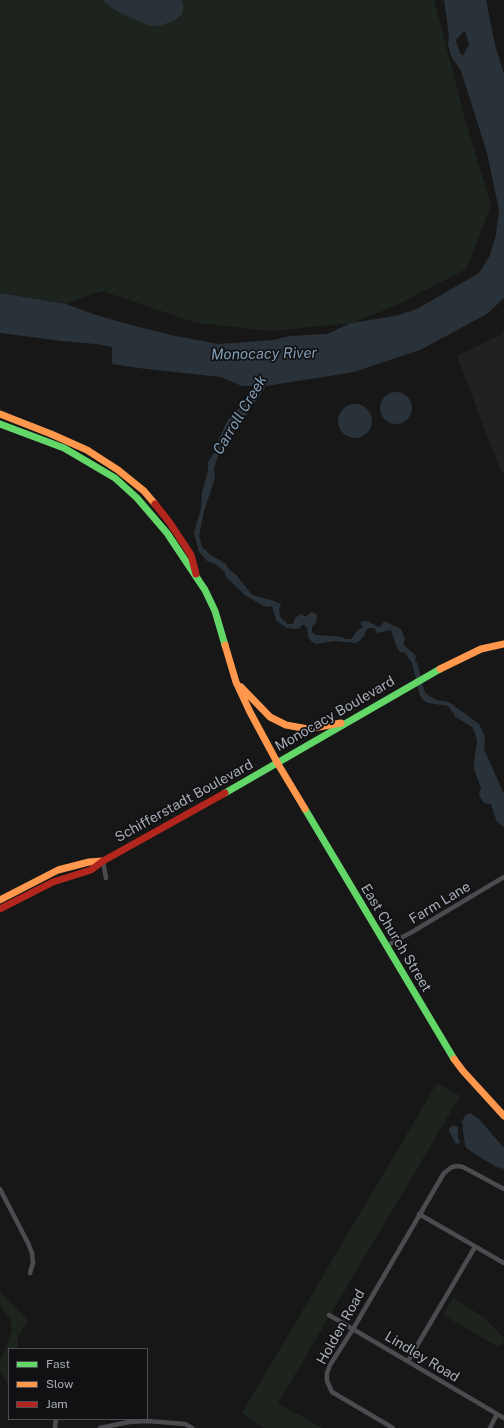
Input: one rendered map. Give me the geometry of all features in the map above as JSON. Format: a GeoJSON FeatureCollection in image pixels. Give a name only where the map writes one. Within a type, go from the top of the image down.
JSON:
{"type":"FeatureCollection","features":[{"type":"Feature","properties":{"kind":"main road","name":"Monocacy Boulevard"},"geometry":{"type":"LineString","coordinates":[[0,414],[87,450],[118,470],[144,491],[170,524],[191,555],[196,576]]}},
{"type":"Feature","properties":{"kind":"main road","name":"Monocacy Boulevard"},"geometry":{"type":"LineString","coordinates":[[0,424],[64,448],[115,478],[152,514],[167,533],[205,590],[215,612],[236,682],[250,712],[278,764],[349,721],[449,664],[481,649],[504,644]]}},
{"type":"Feature","properties":{"kind":"main road"},"geometry":{"type":"LineString","coordinates":[[236,682],[270,717],[286,725],[308,729],[349,721]]}},
{"type":"Feature","properties":{"kind":"main road","name":"Schifferstadt Boulevard"},"geometry":{"type":"LineString","coordinates":[[0,910],[53,882],[91,870],[103,861],[278,764]]}},
{"type":"Feature","properties":{"kind":"main road","name":"East Church Street"},"geometry":{"type":"LineString","coordinates":[[278,764],[448,1051],[504,1116]]}},
{"type":"Feature","properties":{"kind":"main road","name":"Schifferstadt Boulevard"},"geometry":{"type":"LineString","coordinates":[[0,900],[58,870],[89,862],[103,861]]}},
{"type":"Feature","properties":{"kind":"street"},"geometry":{"type":"LineString","coordinates":[[103,861],[106,878]]}},
{"type":"Feature","properties":{"kind":"street","name":"Farm Lane"},"geometry":{"type":"LineString","coordinates":[[386,946],[504,877]]}},
{"type":"Feature","properties":{"kind":"street","name":"Holden Road"},"geometry":{"type":"LineString","coordinates":[[393,1428],[332,1392],[326,1377],[330,1365],[353,1329],[444,1173],[452,1167],[458,1166],[469,1169],[504,1189]]}},
{"type":"Feature","properties":{"kind":"street"},"geometry":{"type":"LineString","coordinates":[[0,1189],[32,1252],[33,1263],[30,1273]]}},
{"type":"Feature","properties":{"kind":"street"},"geometry":{"type":"LineString","coordinates":[[419,1214],[504,1263]]}},
{"type":"Feature","properties":{"kind":"street"},"geometry":{"type":"LineString","coordinates":[[408,1361],[475,1247]]}},
{"type":"Feature","properties":{"kind":"street","name":"Lindley Road"},"geometry":{"type":"LineString","coordinates":[[329,1315],[504,1418]]}},
{"type":"Feature","properties":{"kind":"street"},"geometry":{"type":"LineString","coordinates":[[490,1428],[497,1414]]}},
{"type":"Feature","properties":{"kind":"street"},"geometry":{"type":"LineString","coordinates":[[100,1428],[147,1421],[185,1424],[192,1428]]}},
{"type":"Feature","properties":{"kind":"shaded area"},"geometry":{"type":"Polygon","coordinates":[[[0,0],[434,0],[465,119],[491,205],[466,269],[395,306],[351,323],[272,331],[197,323],[102,291],[66,304],[0,293],[0,0]]]}},
{"type":"Feature","properties":{"kind":"shaded area"},"geometry":{"type":"Polygon","coordinates":[[[504,330],[504,474],[501,472],[457,356],[500,335],[504,330]]]}},
{"type":"Feature","properties":{"kind":"shaded area"},"geometry":{"type":"Polygon","coordinates":[[[437,1083],[460,1096],[278,1403],[322,1428],[264,1428],[242,1413],[437,1083]]]}},
{"type":"Feature","properties":{"kind":"shaded area"},"geometry":{"type":"Polygon","coordinates":[[[0,1292],[28,1320],[18,1337],[18,1348],[8,1348],[8,1384],[2,1375],[0,1362],[12,1330],[10,1319],[0,1306],[0,1292]]]}},
{"type":"Feature","properties":{"kind":"shaded area"},"geometry":{"type":"Polygon","coordinates":[[[453,1298],[485,1318],[502,1336],[504,1340],[502,1345],[498,1347],[443,1315],[453,1298]]]}},
{"type":"Feature","properties":{"kind":"water"},"geometry":{"type":"Polygon","coordinates":[[[102,0],[181,0],[183,10],[181,15],[176,20],[162,25],[153,26],[147,25],[115,10],[102,0]]]}},
{"type":"Feature","properties":{"kind":"water"},"geometry":{"type":"Polygon","coordinates":[[[444,0],[486,0],[495,45],[504,74],[504,298],[487,314],[420,350],[354,372],[266,386],[218,456],[214,468],[215,478],[204,511],[199,536],[202,547],[211,555],[226,564],[252,595],[279,603],[281,605],[279,609],[281,618],[288,624],[293,624],[295,618],[301,614],[307,616],[311,612],[317,615],[316,623],[312,627],[312,632],[317,635],[351,639],[357,631],[363,627],[361,622],[368,621],[378,627],[381,626],[384,621],[401,629],[405,639],[403,644],[416,656],[415,661],[417,662],[426,694],[436,700],[449,702],[479,724],[485,736],[484,749],[504,794],[504,827],[497,822],[491,804],[484,803],[479,795],[481,788],[474,769],[477,741],[472,727],[454,716],[448,706],[428,703],[423,700],[420,696],[412,663],[405,653],[400,652],[396,646],[391,630],[377,633],[374,628],[369,628],[358,642],[334,641],[316,644],[308,637],[307,627],[302,625],[300,628],[295,629],[287,628],[279,623],[276,620],[272,606],[266,607],[246,596],[226,577],[225,573],[217,565],[207,561],[199,552],[194,533],[201,508],[202,492],[208,471],[208,462],[217,449],[218,441],[227,421],[246,401],[255,390],[256,386],[242,386],[220,377],[112,364],[112,347],[0,333],[0,293],[66,304],[127,324],[175,336],[219,344],[273,340],[290,336],[327,334],[351,323],[395,316],[417,309],[479,273],[490,255],[496,235],[499,210],[487,153],[461,71],[451,56],[448,44],[449,36],[444,0]],[[465,31],[457,38],[456,41],[460,53],[463,56],[469,44],[465,31]]]}},
{"type":"Feature","properties":{"kind":"water"},"geometry":{"type":"Polygon","coordinates":[[[393,392],[399,392],[408,396],[412,408],[408,420],[399,424],[393,424],[384,420],[380,411],[380,405],[384,396],[393,392]]]}},
{"type":"Feature","properties":{"kind":"water"},"geometry":{"type":"Polygon","coordinates":[[[355,404],[367,409],[372,421],[367,433],[355,438],[343,433],[338,421],[343,409],[355,404]]]}},
{"type":"Feature","properties":{"kind":"water"},"geometry":{"type":"Polygon","coordinates":[[[470,1113],[478,1118],[504,1148],[504,1169],[496,1167],[465,1146],[462,1121],[466,1115],[470,1113]]]}},
{"type":"Feature","properties":{"kind":"water"},"geometry":{"type":"Polygon","coordinates":[[[453,1125],[458,1127],[458,1137],[460,1143],[456,1144],[449,1131],[453,1125]]]}},
{"type":"Feature","properties":{"kind":"traffic: fast"},"geometry":{"type":"LineString","coordinates":[[0,424],[64,448],[115,478],[137,498],[167,533],[205,590],[215,611],[225,645]]}},
{"type":"Feature","properties":{"kind":"traffic: fast"},"geometry":{"type":"LineString","coordinates":[[225,793],[440,669]]}},
{"type":"Feature","properties":{"kind":"traffic: fast"},"geometry":{"type":"LineString","coordinates":[[305,809],[454,1059]]}},
{"type":"Feature","properties":{"kind":"traffic: slow"},"geometry":{"type":"LineString","coordinates":[[0,414],[87,450],[118,470],[144,491],[155,504]]}},
{"type":"Feature","properties":{"kind":"traffic: slow"},"geometry":{"type":"LineString","coordinates":[[440,669],[481,649],[504,644]]}},
{"type":"Feature","properties":{"kind":"traffic: slow"},"geometry":{"type":"LineString","coordinates":[[225,645],[236,682],[250,712],[278,764],[305,809]]}},
{"type":"Feature","properties":{"kind":"traffic: slow"},"geometry":{"type":"LineString","coordinates":[[241,687],[270,717],[286,725],[308,729],[341,723]]}},
{"type":"Feature","properties":{"kind":"traffic: slow"},"geometry":{"type":"LineString","coordinates":[[0,900],[58,870],[89,862],[102,861]]}},
{"type":"Feature","properties":{"kind":"traffic: slow"},"geometry":{"type":"LineString","coordinates":[[454,1059],[504,1116]]}},
{"type":"Feature","properties":{"kind":"traffic: jam"},"geometry":{"type":"LineString","coordinates":[[155,504],[170,523],[191,555],[196,574]]}},
{"type":"Feature","properties":{"kind":"traffic: jam"},"geometry":{"type":"LineString","coordinates":[[0,909],[53,882],[91,870],[103,861],[225,793]]}},
{"type":"Feature","properties":{"kind":"water label","name":"Monocacy River"},"geometry":{"type":"Point","coordinates":[264,354]}},
{"type":"Feature","properties":{"kind":"water label","name":"Carroll Creek"},"geometry":{"type":"Point","coordinates":[240,415]}}]}
